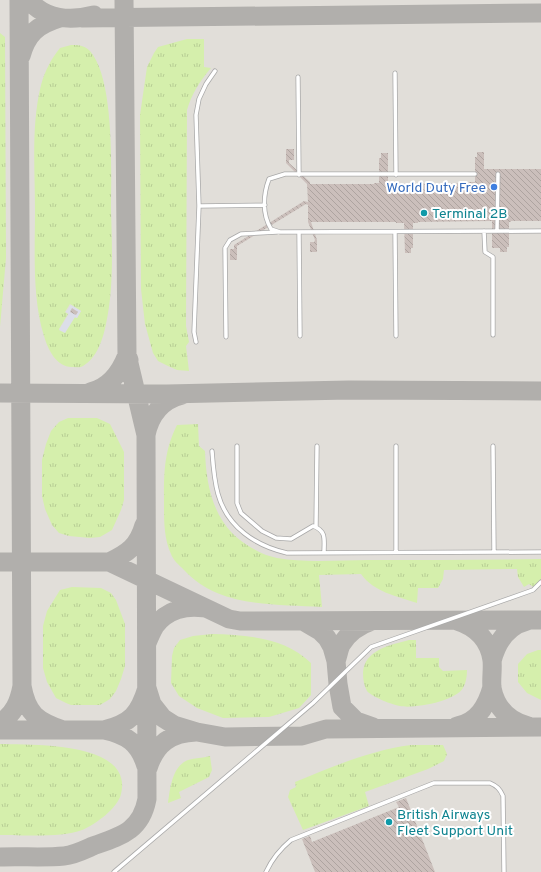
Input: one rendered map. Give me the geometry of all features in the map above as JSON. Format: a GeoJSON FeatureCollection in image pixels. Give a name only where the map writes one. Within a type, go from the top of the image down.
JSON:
{"type":"FeatureCollection","features":[{"type":"Feature","properties":{"kind":"lane"},"geometry":{"type":"LineString","coordinates":[[196,342],[194,332],[198,206],[196,115],[199,99],[206,84],[215,71]]}},
{"type":"Feature","properties":{"kind":"lane"},"geometry":{"type":"LineString","coordinates":[[395,73],[396,175]]}},
{"type":"Feature","properties":{"kind":"lane"},"geometry":{"type":"LineString","coordinates":[[298,77],[299,175]]}},
{"type":"Feature","properties":{"kind":"lane"},"geometry":{"type":"LineString","coordinates":[[280,232],[271,229],[266,221],[265,191],[269,179],[285,174],[475,174]]}},
{"type":"Feature","properties":{"kind":"lane"},"geometry":{"type":"LineString","coordinates":[[497,231],[498,174]]}},
{"type":"Feature","properties":{"kind":"lane"},"geometry":{"type":"LineString","coordinates":[[198,206],[265,204]]}},
{"type":"Feature","properties":{"kind":"lane"},"geometry":{"type":"LineString","coordinates":[[484,231],[485,252],[493,257],[493,335]]}},
{"type":"Feature","properties":{"kind":"lane"},"geometry":{"type":"LineString","coordinates":[[226,337],[225,248],[230,240],[241,234],[280,232],[541,231]]}},
{"type":"Feature","properties":{"kind":"lane"},"geometry":{"type":"LineString","coordinates":[[299,232],[300,336]]}},
{"type":"Feature","properties":{"kind":"lane"},"geometry":{"type":"LineString","coordinates":[[395,232],[396,336]]}},
{"type":"Feature","properties":{"kind":"lane"},"geometry":{"type":"LineString","coordinates":[[237,446],[237,503],[241,513],[262,531],[276,538],[291,539],[313,526],[320,528],[324,534],[324,553]]}},
{"type":"Feature","properties":{"kind":"lane"},"geometry":{"type":"LineString","coordinates":[[316,527],[317,446]]}},
{"type":"Feature","properties":{"kind":"lane"},"geometry":{"type":"LineString","coordinates":[[396,446],[396,552]]}},
{"type":"Feature","properties":{"kind":"lane"},"geometry":{"type":"LineString","coordinates":[[493,446],[494,552]]}},
{"type":"Feature","properties":{"kind":"lane"},"geometry":{"type":"LineString","coordinates":[[212,451],[215,481],[221,504],[226,513],[241,531],[250,538],[272,549],[287,553],[541,552]]}},
{"type":"Feature","properties":{"kind":"lane"},"geometry":{"type":"LineString","coordinates":[[114,872],[313,703],[371,647],[533,590],[541,582]]}},
{"type":"Feature","properties":{"kind":"lane"},"geometry":{"type":"LineString","coordinates":[[266,872],[272,858],[291,840],[434,783],[490,783],[497,786],[501,790],[503,796],[504,872]]}},
{"type":"Feature","properties":{"kind":"shaded area"},"geometry":{"type":"Polygon","coordinates":[[[0,0],[541,0],[541,872],[0,872],[0,0]]]}},
{"type":"Feature","properties":{"kind":"shaded area"},"geometry":{"type":"Polygon","coordinates":[[[71,305],[81,311],[77,318],[75,317],[65,333],[59,330],[69,314],[66,312],[71,305]]]}},
{"type":"Feature","properties":{"kind":"green space"},"geometry":{"type":"Polygon","coordinates":[[[0,33],[5,37],[6,258],[0,327],[0,33]]]}},
{"type":"Feature","properties":{"kind":"green space"},"geometry":{"type":"Polygon","coordinates":[[[187,39],[204,39],[204,67],[211,68],[191,98],[187,110],[186,326],[189,342],[186,346],[189,371],[177,370],[158,361],[153,353],[145,324],[141,289],[140,115],[147,67],[158,47],[187,39]]]}},
{"type":"Feature","properties":{"kind":"green space"},"geometry":{"type":"Polygon","coordinates":[[[71,45],[79,45],[90,51],[98,65],[104,83],[110,127],[112,267],[109,310],[105,330],[99,348],[88,363],[80,367],[67,367],[62,365],[51,352],[40,321],[36,290],[34,147],[36,116],[41,85],[46,70],[60,48],[71,45]],[[70,304],[65,312],[68,314],[59,329],[65,332],[74,317],[77,318],[81,311],[70,304]]]}},
{"type":"Feature","properties":{"kind":"green space"},"geometry":{"type":"Polygon","coordinates":[[[68,418],[97,418],[110,424],[124,452],[124,500],[112,530],[100,537],[90,538],[69,536],[59,533],[52,525],[45,509],[42,496],[42,460],[46,444],[51,431],[59,422],[68,418]]]}},
{"type":"Feature","properties":{"kind":"green space"},"geometry":{"type":"Polygon","coordinates":[[[198,424],[199,446],[205,451],[208,484],[214,505],[219,515],[232,533],[241,541],[259,552],[271,557],[288,560],[311,561],[541,559],[541,582],[535,588],[529,584],[524,587],[518,577],[517,569],[444,570],[443,579],[438,588],[418,588],[417,603],[386,593],[372,585],[361,574],[319,575],[322,607],[248,602],[230,598],[214,591],[198,582],[175,560],[167,542],[165,530],[164,475],[172,435],[177,425],[198,424]]]}},
{"type":"Feature","properties":{"kind":"green space"},"geometry":{"type":"Polygon","coordinates":[[[72,587],[101,588],[111,593],[116,600],[125,624],[125,666],[121,679],[116,691],[110,699],[100,705],[71,705],[56,698],[47,682],[43,668],[43,626],[47,611],[60,590],[72,587]]]}},
{"type":"Feature","properties":{"kind":"green space"},"geometry":{"type":"Polygon","coordinates":[[[212,634],[238,635],[264,639],[301,654],[311,663],[311,695],[299,708],[269,717],[223,718],[197,708],[179,696],[171,683],[172,656],[174,648],[180,640],[193,636],[212,634]]]}},
{"type":"Feature","properties":{"kind":"green space"},"geometry":{"type":"Polygon","coordinates":[[[409,640],[416,640],[416,658],[439,658],[439,667],[443,671],[467,670],[465,684],[459,693],[434,703],[406,707],[373,696],[367,691],[363,673],[364,665],[368,659],[379,650],[409,640]]]}},
{"type":"Feature","properties":{"kind":"green space"},"geometry":{"type":"Polygon","coordinates":[[[541,650],[541,700],[527,693],[518,682],[518,664],[527,654],[541,650]]]}},
{"type":"Feature","properties":{"kind":"green space"},"geometry":{"type":"Polygon","coordinates":[[[0,744],[55,746],[97,755],[112,764],[121,777],[121,794],[119,799],[111,810],[99,820],[87,828],[74,833],[42,836],[0,835],[0,744]]]}},
{"type":"Feature","properties":{"kind":"green space"},"geometry":{"type":"Polygon","coordinates":[[[411,745],[443,745],[447,754],[444,761],[428,769],[365,792],[369,806],[303,830],[288,797],[290,790],[296,787],[295,782],[366,755],[396,747],[411,745]]]}},
{"type":"Feature","properties":{"kind":"green space"},"geometry":{"type":"Polygon","coordinates":[[[210,756],[212,770],[209,777],[179,792],[181,798],[168,803],[173,778],[178,767],[188,760],[210,756]]]}},
{"type":"Feature","properties":{"kind":"building","name":"Terminal 2B"},"geometry":{"type":"Polygon","coordinates":[[[286,149],[294,149],[294,160],[289,160],[289,163],[310,182],[310,184],[379,183],[379,158],[381,158],[381,153],[388,153],[388,183],[475,182],[475,157],[477,157],[477,152],[484,152],[484,169],[541,169],[541,221],[509,222],[509,247],[507,247],[507,252],[500,252],[500,248],[492,248],[492,221],[413,223],[413,248],[411,248],[411,253],[405,253],[404,223],[311,222],[317,240],[317,252],[310,252],[310,242],[314,242],[315,240],[308,222],[308,205],[306,204],[237,246],[237,260],[230,260],[230,249],[234,249],[234,245],[304,201],[308,202],[307,184],[286,163],[286,149]]]}},
{"type":"Feature","properties":{"kind":"building"},"geometry":{"type":"Polygon","coordinates":[[[72,308],[78,312],[76,315],[70,312],[72,308]]]}},
{"type":"Feature","properties":{"kind":"building","name":"British Airways Fleet Support Unit"},"geometry":{"type":"Polygon","coordinates":[[[406,798],[435,872],[315,872],[302,839],[310,836],[312,842],[399,807],[396,802],[406,798]]]}},
{"type":"Feature","properties":{"kind":"taxiway"},"geometry":{"type":"LineString","coordinates":[[19,0],[22,686],[24,696],[30,710],[40,720],[63,730]]}},
{"type":"Feature","properties":{"kind":"taxiway"},"geometry":{"type":"LineString","coordinates":[[29,0],[35,7],[43,12],[59,17],[76,18],[94,15]]}},
{"type":"Feature","properties":{"kind":"taxiway"},"geometry":{"type":"LineString","coordinates":[[0,857],[48,857],[68,855],[112,839],[128,831],[135,825],[144,810],[147,799],[146,435],[127,355],[124,0]]}},
{"type":"Feature","properties":{"kind":"taxiway"},"geometry":{"type":"LineString","coordinates":[[82,18],[541,13]]}},
{"type":"Feature","properties":{"kind":"taxiway"},"geometry":{"type":"LineString","coordinates":[[21,56],[26,42],[34,31],[39,27],[60,18]]}},
{"type":"Feature","properties":{"kind":"taxiway"},"geometry":{"type":"LineString","coordinates":[[90,392],[103,387],[113,379],[121,368],[127,355],[129,360]]}},
{"type":"Feature","properties":{"kind":"taxiway"},"geometry":{"type":"LineString","coordinates":[[0,393],[167,394],[349,390],[541,391]]}},
{"type":"Feature","properties":{"kind":"taxiway"},"geometry":{"type":"LineString","coordinates":[[146,434],[150,421],[158,409],[168,401],[182,395]]}},
{"type":"Feature","properties":{"kind":"taxiway"},"geometry":{"type":"LineString","coordinates":[[109,562],[127,552],[135,544],[144,525]]}},
{"type":"Feature","properties":{"kind":"taxiway"},"geometry":{"type":"LineString","coordinates":[[0,562],[109,562],[229,619],[240,621],[541,620]]}},
{"type":"Feature","properties":{"kind":"taxiway"},"geometry":{"type":"LineString","coordinates":[[147,643],[155,626],[171,612],[190,607],[204,608]]}},
{"type":"Feature","properties":{"kind":"taxiway"},"geometry":{"type":"LineString","coordinates":[[303,621],[320,631],[327,638],[332,647],[336,661],[342,707],[356,721],[373,727]]}},
{"type":"Feature","properties":{"kind":"taxiway"},"geometry":{"type":"LineString","coordinates":[[336,661],[341,645],[347,637],[359,627],[372,621]]}},
{"type":"Feature","properties":{"kind":"taxiway"},"geometry":{"type":"LineString","coordinates":[[457,621],[476,631],[485,640],[492,660],[492,688],[497,702],[504,713],[515,721],[528,726]]}},
{"type":"Feature","properties":{"kind":"taxiway"},"geometry":{"type":"LineString","coordinates":[[492,661],[500,641],[508,631],[520,623],[527,621]]}},
{"type":"Feature","properties":{"kind":"taxiway"},"geometry":{"type":"LineString","coordinates":[[0,723],[9,716],[15,707],[22,686]]}},
{"type":"Feature","properties":{"kind":"taxiway"},"geometry":{"type":"LineString","coordinates":[[457,726],[471,721],[476,717],[484,706],[492,687]]}},
{"type":"Feature","properties":{"kind":"taxiway"},"geometry":{"type":"LineString","coordinates":[[104,730],[121,724],[133,716],[141,705],[147,688],[152,704],[163,718],[174,725],[197,732],[225,737],[302,736],[326,729],[541,727]]}},
{"type":"Feature","properties":{"kind":"taxiway"},"geometry":{"type":"LineString","coordinates":[[0,730],[116,730]]}},
{"type":"Feature","properties":{"kind":"taxiway"},"geometry":{"type":"LineString","coordinates":[[104,730],[119,734],[131,741],[140,751],[146,766]]}},
{"type":"Feature","properties":{"kind":"taxiway"},"geometry":{"type":"LineString","coordinates":[[148,768],[155,752],[166,741],[172,737],[196,732]]}},
{"type":"Feature","properties":{"kind":"place","name":"World Duty Free"},"geometry":{"type":"Point","coordinates":[494,187]}},
{"type":"Feature","properties":{"kind":"place","name":"Terminal 2B"},"geometry":{"type":"Point","coordinates":[424,213]}},
{"type":"Feature","properties":{"kind":"place","name":"British Airways Fleet Support Unit"},"geometry":{"type":"Point","coordinates":[389,822]}}]}
